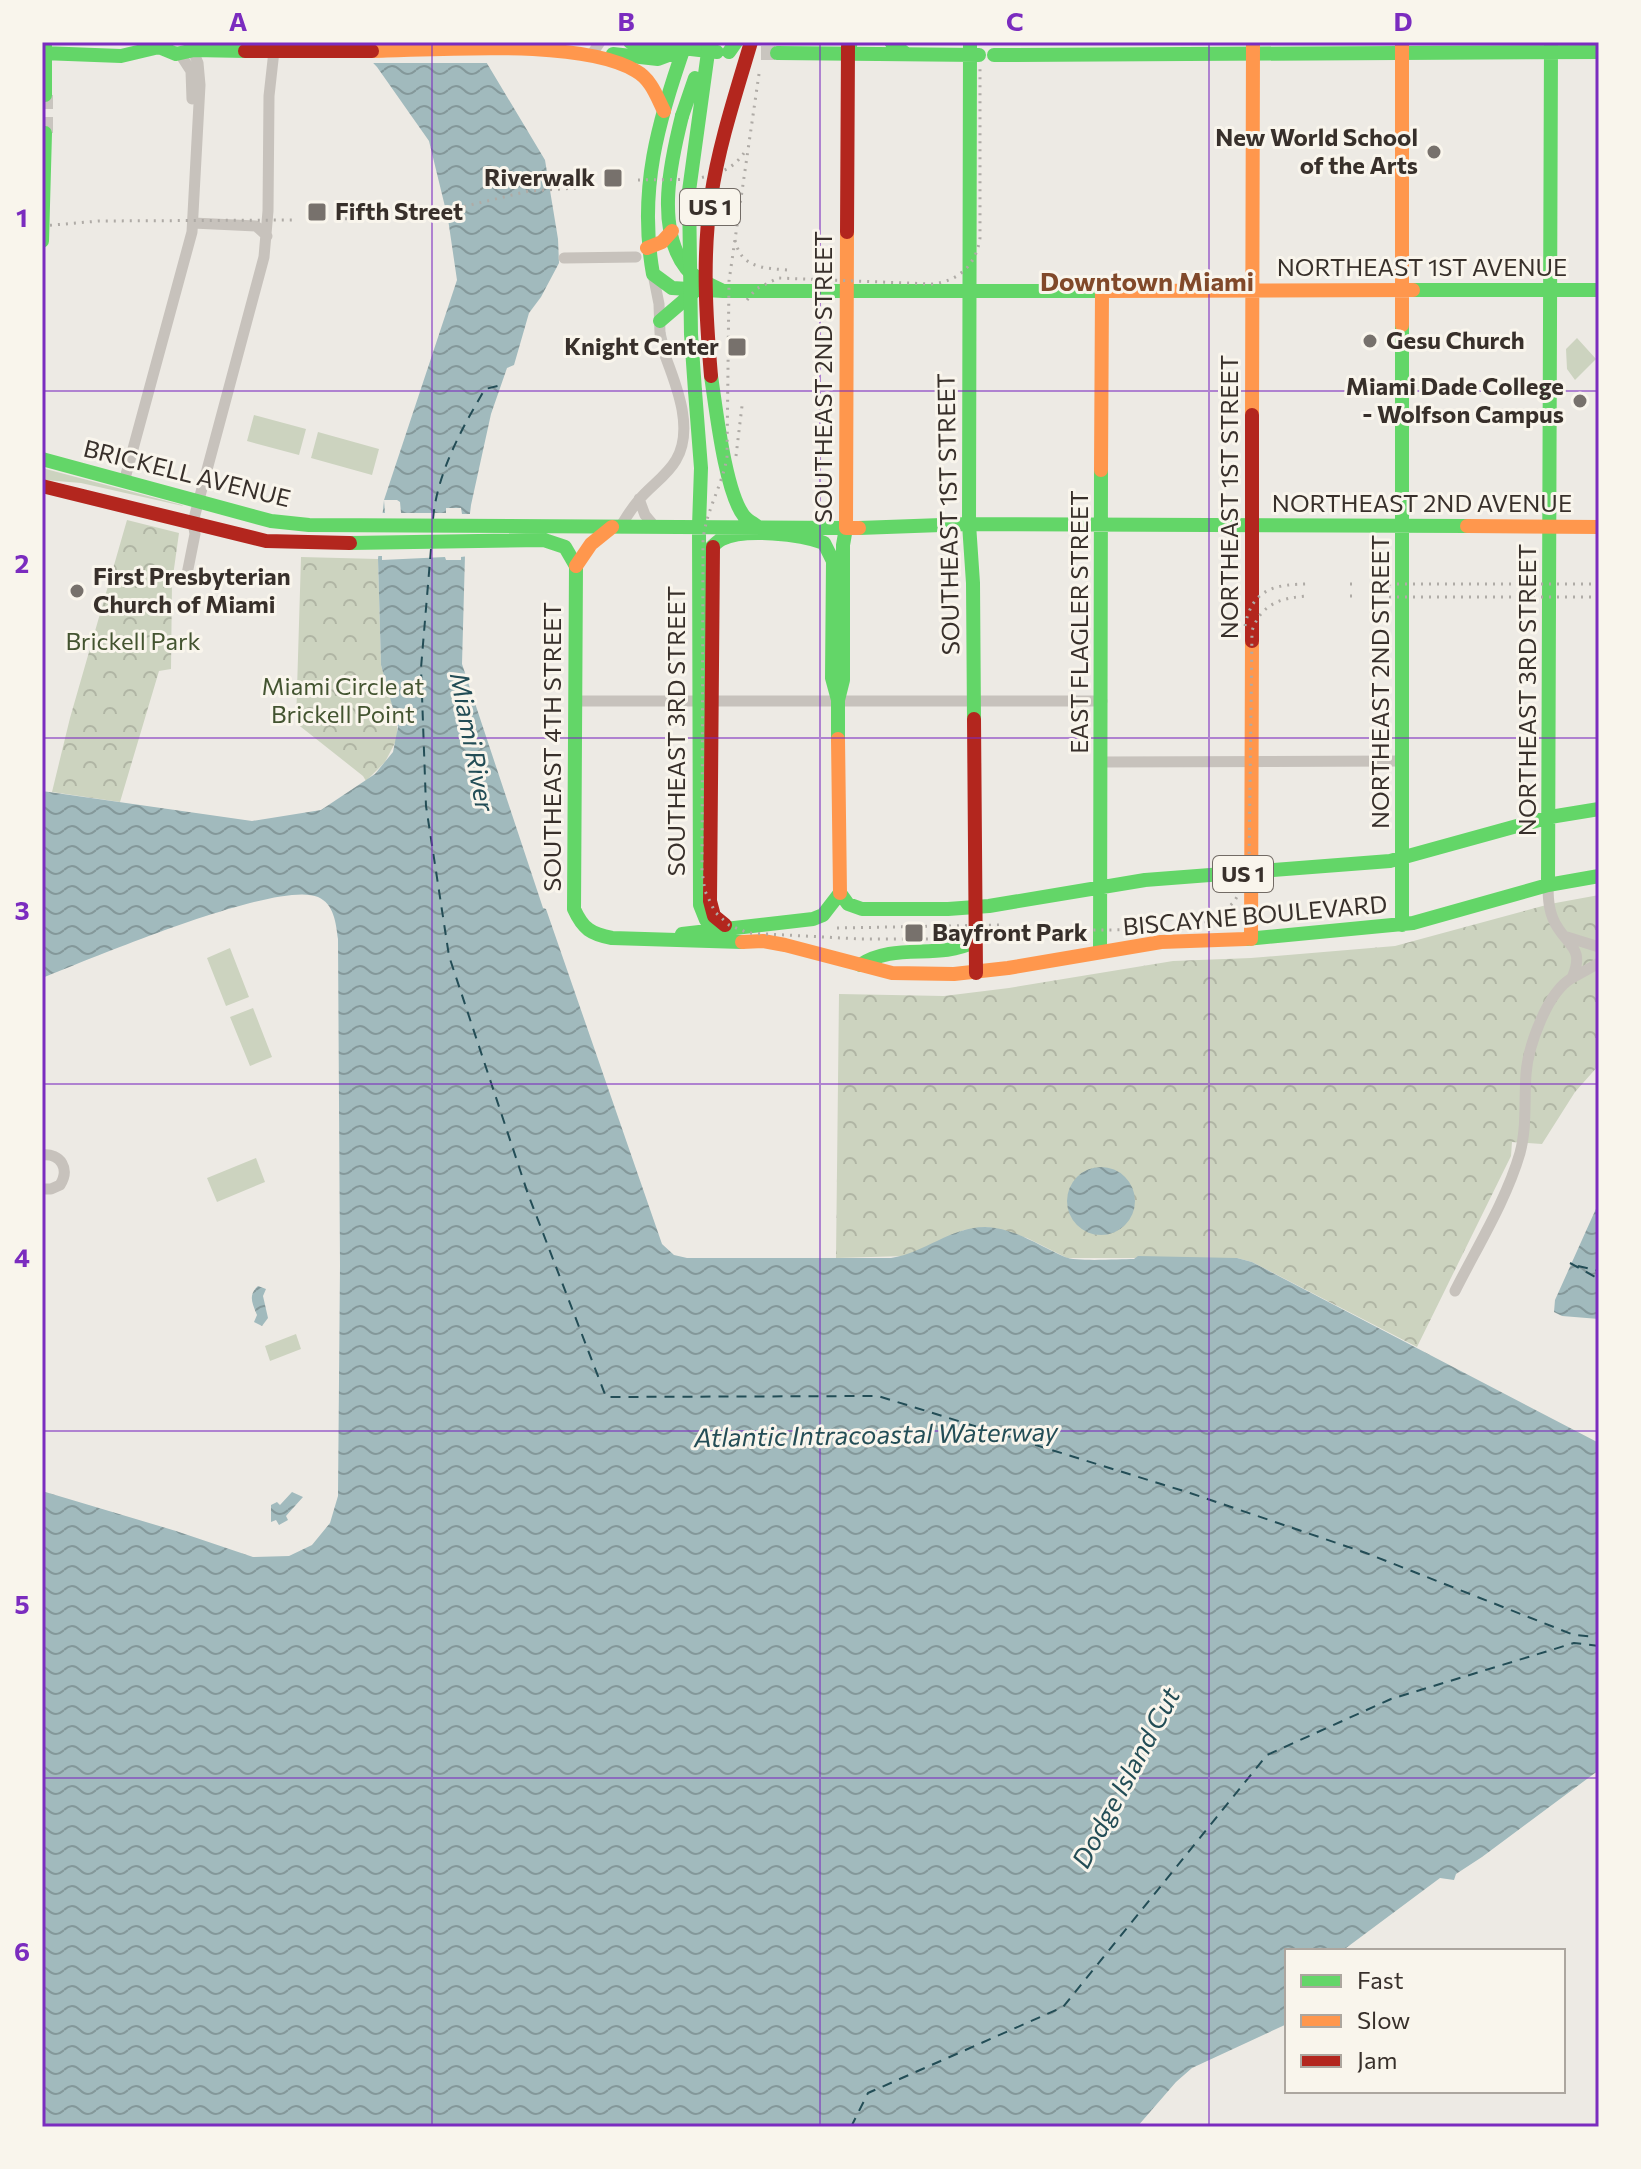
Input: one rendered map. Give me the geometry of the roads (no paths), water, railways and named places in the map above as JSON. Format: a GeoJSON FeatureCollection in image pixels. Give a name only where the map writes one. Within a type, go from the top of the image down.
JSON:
{"type":"FeatureCollection","features":[{"type":"Feature","properties":{"kind":"main road"},"geometry":{"type":"LineString","coordinates":[[630,42],[756,48]]}},
{"type":"Feature","properties":{"kind":"main road"},"geometry":{"type":"LineString","coordinates":[[891,42],[906,54]]}},
{"type":"Feature","properties":{"kind":"main road"},"geometry":{"type":"LineString","coordinates":[[45,95],[44,50],[121,56],[158,45],[245,51],[516,51],[594,46],[658,59],[684,46]]}},
{"type":"Feature","properties":{"kind":"main road"},"geometry":{"type":"LineString","coordinates":[[722,45],[699,66],[682,116],[671,171],[672,231],[684,265],[698,278],[723,291]]}},
{"type":"Feature","properties":{"kind":"main road","name":"US 1"},"geometry":{"type":"LineString","coordinates":[[699,526],[701,468],[690,322],[689,191],[691,167],[722,45]]}},
{"type":"Feature","properties":{"kind":"main road"},"geometry":{"type":"LineString","coordinates":[[594,46],[638,71],[653,89],[664,111]]}},
{"type":"Feature","properties":{"kind":"main road"},"geometry":{"type":"LineString","coordinates":[[653,274],[642,252],[647,182],[675,68],[684,46]]}},
{"type":"Feature","properties":{"kind":"main road"},"geometry":{"type":"LineString","coordinates":[[777,53],[849,46],[906,54],[1102,48],[1552,47],[1599,52]]}},
{"type":"Feature","properties":{"kind":"main road","name":"SOUTHEAST 2ND STREET"},"geometry":{"type":"LineString","coordinates":[[840,893],[838,700],[843,680],[843,545],[846,528],[849,46]]}},
{"type":"Feature","properties":{"kind":"main road","name":"NORTHEAST 3RD STREET"},"geometry":{"type":"LineString","coordinates":[[1548,885],[1552,47]]}},
{"type":"Feature","properties":{"kind":"main road","name":"US 1"},"geometry":{"type":"LineString","coordinates":[[756,48],[721,147],[708,219],[706,306],[711,376],[721,447],[737,502],[744,516],[759,528]]}},
{"type":"Feature","properties":{"kind":"main road","name":"NORTHEAST 1ST STREET"},"geometry":{"type":"LineString","coordinates":[[1251,939],[1253,48]]}},
{"type":"Feature","properties":{"kind":"main road","name":"NORTHEAST 2ND STREET"},"geometry":{"type":"LineString","coordinates":[[1402,48],[1402,925]]}},
{"type":"Feature","properties":{"kind":"main road","name":"SOUTHEAST 1ST STREET"},"geometry":{"type":"LineString","coordinates":[[976,973],[969,290],[978,52]]}},
{"type":"Feature","properties":{"kind":"main road"},"geometry":{"type":"LineString","coordinates":[[42,241],[45,133]]}},
{"type":"Feature","properties":{"kind":"main road"},"geometry":{"type":"LineString","coordinates":[[642,252],[662,242],[672,231]]}},
{"type":"Feature","properties":{"kind":"main road","name":"NORTHEAST 1ST AVENUE"},"geometry":{"type":"LineString","coordinates":[[653,274],[672,288],[695,291],[1599,290]]}},
{"type":"Feature","properties":{"kind":"main road"},"geometry":{"type":"LineString","coordinates":[[660,320],[695,291]]}},
{"type":"Feature","properties":{"kind":"main road","name":"EAST FLAGLER STREET"},"geometry":{"type":"LineString","coordinates":[[1100,952],[1102,291]]}},
{"type":"Feature","properties":{"kind":"main road","name":"BRICKELL AVENUE"},"geometry":{"type":"LineString","coordinates":[[42,459],[271,521],[520,533]]}},
{"type":"Feature","properties":{"kind":"main road","name":"US 1"},"geometry":{"type":"LineString","coordinates":[[734,485],[753,510],[778,529]]}},
{"type":"Feature","properties":{"kind":"main road","name":"BRICKELL AVENUE"},"geometry":{"type":"LineString","coordinates":[[42,486],[266,541],[323,543],[520,533]]}},
{"type":"Feature","properties":{"kind":"main road","name":"NORTHEAST 2ND AVENUE"},"geometry":{"type":"LineString","coordinates":[[520,533],[616,526],[778,529],[969,524],[1599,527]]}},
{"type":"Feature","properties":{"kind":"main road"},"geometry":{"type":"LineString","coordinates":[[576,566],[591,544],[616,526]]}},
{"type":"Feature","properties":{"kind":"main road","name":"SOUTHEAST 3RD STREET"},"geometry":{"type":"LineString","coordinates":[[699,526],[710,901],[716,919],[724,929]]}},
{"type":"Feature","properties":{"kind":"main road"},"geometry":{"type":"LineString","coordinates":[[726,527],[744,536]]}},
{"type":"Feature","properties":{"kind":"main road"},"geometry":{"type":"LineString","coordinates":[[520,533],[558,542],[572,554],[576,566]]}},
{"type":"Feature","properties":{"kind":"main road"},"geometry":{"type":"LineString","coordinates":[[698,559],[720,540],[744,536]]}},
{"type":"Feature","properties":{"kind":"main road","name":"SOUTHEAST 2ND STREET"},"geometry":{"type":"LineString","coordinates":[[744,536],[813,538],[824,543],[833,561],[832,678],[838,700]]}},
{"type":"Feature","properties":{"kind":"main road","name":"SOUTHEAST 3RD STREET"},"geometry":{"type":"LineString","coordinates":[[705,701],[713,547]]}},
{"type":"Feature","properties":{"kind":"main road","name":"SOUTHEAST 4TH STREET"},"geometry":{"type":"LineString","coordinates":[[576,566],[574,909],[582,927]]}},
{"type":"Feature","properties":{"kind":"main road","name":"BISCAYNE BOULEVARD"},"geometry":{"type":"LineString","coordinates":[[840,893],[848,904],[862,909],[974,908],[1156,879],[1402,859],[1550,817],[1599,809]]}},
{"type":"Feature","properties":{"kind":"main road","name":"BISCAYNE BOULEVARD"},"geometry":{"type":"LineString","coordinates":[[582,927],[595,935],[612,938],[676,938],[689,942],[745,940],[785,945],[907,974],[976,973],[1174,941],[1251,939],[1402,925],[1548,885],[1599,876]]}},
{"type":"Feature","properties":{"kind":"main road"},"geometry":{"type":"LineString","coordinates":[[676,938],[685,932],[813,919],[823,915],[840,893]]}},
{"type":"Feature","properties":{"kind":"main road"},"geometry":{"type":"LineString","coordinates":[[724,929],[745,940]]}},
{"type":"Feature","properties":{"kind":"main road"},"geometry":{"type":"LineString","coordinates":[[860,965],[881,952],[960,950],[974,942]]}},
{"type":"Feature","properties":{"kind":"street"},"geometry":{"type":"LineString","coordinates":[[187,574],[195,534],[193,522],[261,272],[267,236],[269,96],[275,42]]}},
{"type":"Feature","properties":{"kind":"street"},"geometry":{"type":"LineString","coordinates":[[124,482],[193,223],[199,70],[191,49]]}},
{"type":"Feature","properties":{"kind":"street"},"geometry":{"type":"LineString","coordinates":[[191,49],[195,144]]}},
{"type":"Feature","properties":{"kind":"street"},"geometry":{"type":"LineString","coordinates":[[199,70],[212,57],[245,51]]}},
{"type":"Feature","properties":{"kind":"street"},"geometry":{"type":"LineString","coordinates":[[193,223],[256,226],[267,236]]}},
{"type":"Feature","properties":{"kind":"street"},"geometry":{"type":"LineString","coordinates":[[564,258],[642,252]]}},
{"type":"Feature","properties":{"kind":"street"},"geometry":{"type":"LineString","coordinates":[[653,274],[660,320]]}},
{"type":"Feature","properties":{"kind":"street"},"geometry":{"type":"LineString","coordinates":[[616,526],[673,465],[682,442],[680,404],[666,358]]}},
{"type":"Feature","properties":{"kind":"street"},"geometry":{"type":"LineString","coordinates":[[639,499],[645,515],[655,527]]}},
{"type":"Feature","properties":{"kind":"street"},"geometry":{"type":"LineString","coordinates":[[575,701],[1102,701]]}},
{"type":"Feature","properties":{"kind":"street"},"geometry":{"type":"LineString","coordinates":[[1101,762],[1403,761]]}},
{"type":"Feature","properties":{"kind":"street","name":"NORTHEAST 3RD STREET"},"geometry":{"type":"LineString","coordinates":[[1548,885],[1551,915],[1577,957],[1572,978]]}},
{"type":"Feature","properties":{"kind":"street"},"geometry":{"type":"LineString","coordinates":[[1567,937],[1599,947]]}},
{"type":"Feature","properties":{"kind":"street"},"geometry":{"type":"LineString","coordinates":[[1455,1291],[1519,1156],[1526,1073],[1533,1039],[1547,1009],[1572,978],[1599,963]]}},
{"type":"Feature","properties":{"kind":"street"},"geometry":{"type":"LineString","coordinates":[[42,1155],[52,1155],[60,1160],[65,1175],[57,1187],[42,1189]]}},
{"type":"Feature","properties":{"kind":"water"},"geometry":{"type":"Polygon","coordinates":[[[353,42],[485,60],[545,160],[559,263],[529,313],[514,365],[507,368],[491,414],[471,505],[465,555],[462,664],[543,908],[546,909],[662,1244],[674,1255],[687,1258],[891,1258],[960,1231],[985,1227],[1017,1234],[1071,1259],[1134,1259],[1138,1256],[1237,1258],[1252,1262],[1599,1443],[1599,1770],[1456,1874],[1454,1880],[1440,1878],[1345,1949],[1285,1949],[1285,2025],[1192,2068],[1137,2127],[42,2127],[42,1491],[253,1557],[289,1556],[312,1545],[330,1523],[338,1496],[340,1266],[338,939],[328,904],[318,897],[297,895],[225,910],[42,978],[42,791],[252,821],[321,810],[375,774],[393,752],[398,727],[381,665],[378,559],[384,500],[457,280],[448,219],[429,141],[377,67],[353,42]]]}},
{"type":"Feature","properties":{"kind":"water"},"geometry":{"type":"Polygon","coordinates":[[[1108,1167],[1129,1182],[1135,1201],[1133,1214],[1125,1225],[1108,1235],[1094,1235],[1077,1225],[1069,1214],[1067,1194],[1077,1177],[1088,1169],[1108,1167]]]}},
{"type":"Feature","properties":{"kind":"water"},"geometry":{"type":"Polygon","coordinates":[[[1599,1202],[1599,1319],[1562,1316],[1554,1312],[1555,1300],[1599,1202]]]}},
{"type":"Feature","properties":{"kind":"water"},"geometry":{"type":"Polygon","coordinates":[[[258,1286],[266,1289],[263,1296],[268,1318],[262,1326],[254,1322],[257,1315],[252,1303],[258,1286]]]}},
{"type":"Feature","properties":{"kind":"water"},"geometry":{"type":"Polygon","coordinates":[[[292,1492],[303,1497],[286,1516],[288,1520],[279,1525],[276,1520],[271,1522],[271,1505],[277,1502],[280,1505],[292,1492]]]}},
{"type":"Feature","properties":{"kind":"tunnel"},"geometry":{"type":"LineString","coordinates":[[761,53],[777,53]]}},
{"type":"Feature","properties":{"kind":"tunnel"},"geometry":{"type":"LineString","coordinates":[[45,95],[45,133]]}},
{"type":"Feature","properties":{"kind":"tunnel"},"geometry":{"type":"LineString","coordinates":[[660,333],[666,358]]}},
{"type":"Feature","properties":{"kind":"railway"},"geometry":{"type":"LineString","coordinates":[[747,300],[756,289],[778,278],[932,284],[950,279],[965,270],[975,256],[980,238],[980,69]]}},
{"type":"Feature","properties":{"kind":"railway"},"geometry":{"type":"LineString","coordinates":[[759,74],[729,281],[727,457],[703,542],[702,871],[705,891],[715,912],[729,925],[748,933],[861,939],[959,939],[1029,931],[1176,929],[1201,925],[1220,915],[1234,902],[1249,866],[1252,631],[1261,614],[1274,603],[1310,596]]}},
{"type":"Feature","properties":{"kind":"railway"},"geometry":{"type":"LineString","coordinates":[[638,180],[713,175],[738,160],[747,148]]}},
{"type":"Feature","properties":{"kind":"railway"},"geometry":{"type":"LineString","coordinates":[[337,219],[424,216],[529,191],[594,187]]}},
{"type":"Feature","properties":{"kind":"railway"},"geometry":{"type":"LineString","coordinates":[[42,226],[99,221],[297,220]]}},
{"type":"Feature","properties":{"kind":"railway"},"geometry":{"type":"LineString","coordinates":[[735,240],[742,256],[754,265],[787,270]]}},
{"type":"Feature","properties":{"kind":"railway"},"geometry":{"type":"LineString","coordinates":[[736,456],[742,406]]}},
{"type":"Feature","properties":{"kind":"railway"},"geometry":{"type":"LineString","coordinates":[[1245,626],[1253,603],[1267,591],[1286,585],[1310,584]]}},
{"type":"Feature","properties":{"kind":"railway"},"geometry":{"type":"LineString","coordinates":[[1389,584],[1598,584]]}},
{"type":"Feature","properties":{"kind":"railway"},"geometry":{"type":"LineString","coordinates":[[1389,597],[1598,597]]}},
{"type":"Feature","properties":{"kind":"railway"},"geometry":{"type":"LineString","coordinates":[[837,928],[1001,925]]}},
{"type":"Feature","properties":{"kind":"place","name":"New World School of the Arts"},"geometry":{"type":"Point","coordinates":[1434,152]}},
{"type":"Feature","properties":{"kind":"place","name":"Riverwalk"},"geometry":{"type":"Point","coordinates":[613,178]}},
{"type":"Feature","properties":{"kind":"place","name":"Fifth Street"},"geometry":{"type":"Point","coordinates":[317,212]}},
{"type":"Feature","properties":{"kind":"place","name":"Gesu Church"},"geometry":{"type":"Point","coordinates":[1370,341]}},
{"type":"Feature","properties":{"kind":"place","name":"Knight Center"},"geometry":{"type":"Point","coordinates":[737,347]}},
{"type":"Feature","properties":{"kind":"place","name":"Miami Dade College - Wolfson Campus"},"geometry":{"type":"Point","coordinates":[1580,401]}},
{"type":"Feature","properties":{"kind":"place","name":"First Presbyterian Church of Miami"},"geometry":{"type":"Point","coordinates":[77,591]}},
{"type":"Feature","properties":{"kind":"place","name":"Bayfront Park"},"geometry":{"type":"Point","coordinates":[914,933]}},
{"type":"Feature","properties":{"kind":"district","name":"Downtown Miami"},"geometry":{"type":"Point","coordinates":[1147,282]}},
{"type":"Feature","properties":{"kind":"park label","name":"Brickell Park"},"geometry":{"type":"Point","coordinates":[133,642]}},
{"type":"Feature","properties":{"kind":"park label","name":"Miami Circle at Brickell Point"},"geometry":{"type":"Point","coordinates":[343,701]}},
{"type":"Feature","properties":{"kind":"water label","name":"Miami River"},"geometry":{"type":"Point","coordinates":[472,742]}},
{"type":"Feature","properties":{"kind":"water label","name":"Atlantic Intracoastal Waterway"},"geometry":{"type":"Point","coordinates":[876,1435]}},
{"type":"Feature","properties":{"kind":"water label","name":"Dodge Island Cut"},"geometry":{"type":"Point","coordinates":[1126,1778]}}]}
